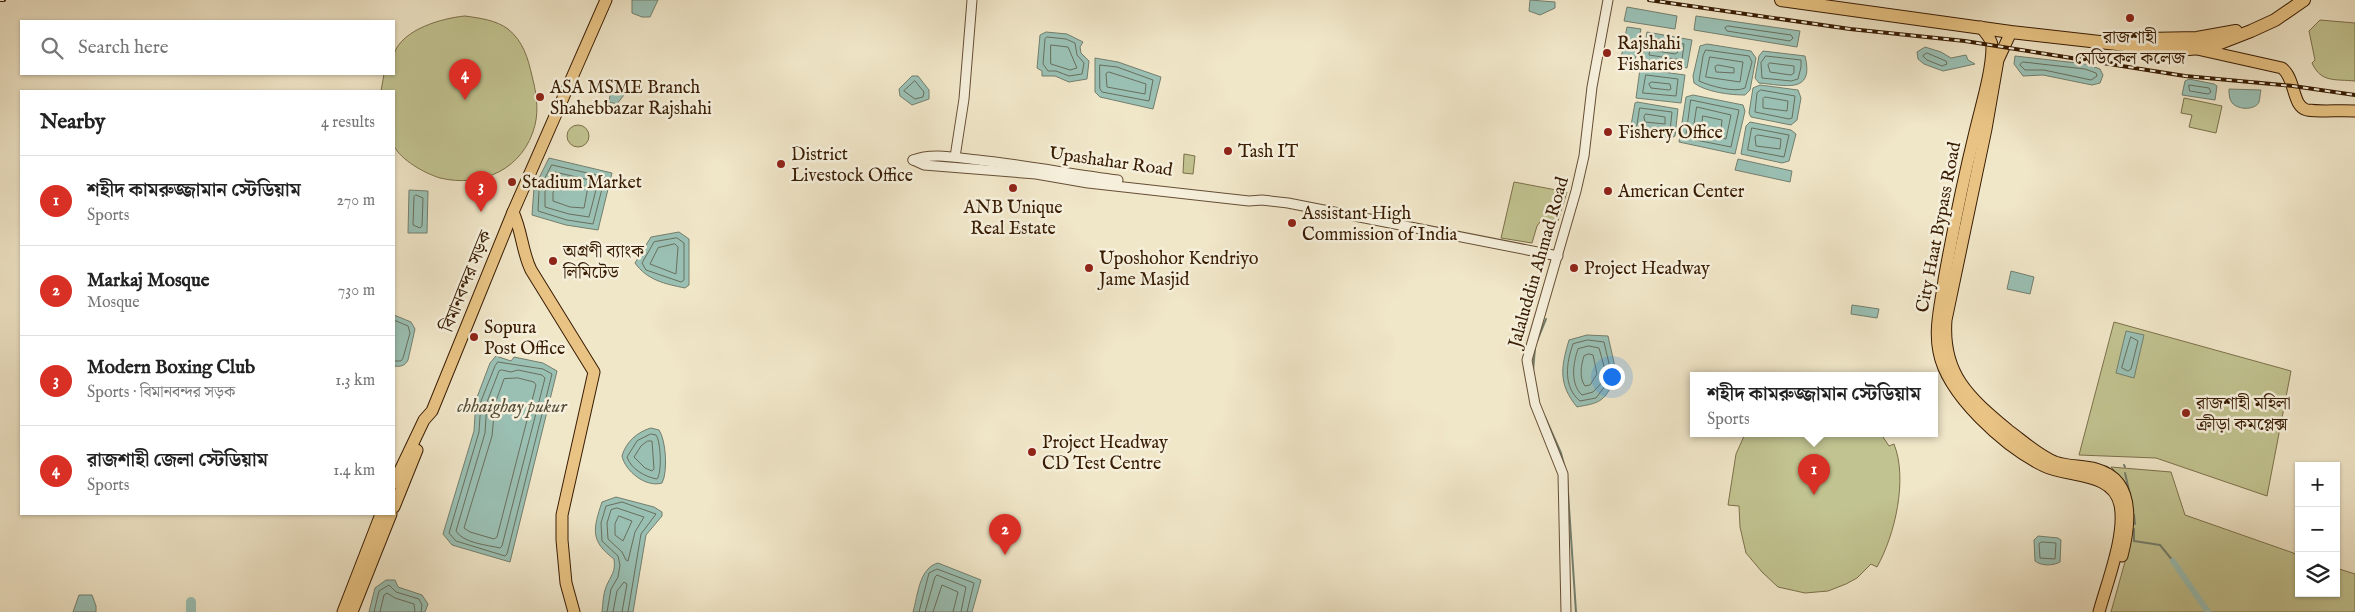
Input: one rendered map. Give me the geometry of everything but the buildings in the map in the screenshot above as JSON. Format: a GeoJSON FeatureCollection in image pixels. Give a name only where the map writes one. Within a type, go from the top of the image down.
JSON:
{"type":"FeatureCollection","features":[{"type":"Feature","properties":{"kind":"highway"},"geometry":{"type":"LineString","coordinates":[[1781,0],[2126,46],[2197,43],[2216,40],[2275,20],[2304,0]]}},
{"type":"Feature","properties":{"kind":"highway"},"geometry":{"type":"LineString","coordinates":[[1839,0],[2128,38],[2197,43]]}},
{"type":"Feature","properties":{"kind":"highway"},"geometry":{"type":"LineString","coordinates":[[2216,40],[2266,18],[2295,0]]}},
{"type":"Feature","properties":{"kind":"main road","name":"বিমানবন্দর সড়ক"},"geometry":{"type":"LineString","coordinates":[[395,504],[513,212],[606,0]]}},
{"type":"Feature","properties":{"kind":"main road"},"geometry":{"type":"LineString","coordinates":[[1981,27],[1992,46],[1990,83]]}},
{"type":"Feature","properties":{"kind":"main road"},"geometry":{"type":"LineString","coordinates":[[1990,83],[2011,32]]}},
{"type":"Feature","properties":{"kind":"main road"},"geometry":{"type":"LineString","coordinates":[[2216,40],[2234,53],[2256,62]]}},
{"type":"Feature","properties":{"kind":"main road"},"geometry":{"type":"LineString","coordinates":[[2197,43],[2256,62],[2276,66],[2287,72],[2291,78],[2298,104],[2306,110],[2355,119]]}},
{"type":"Feature","properties":{"kind":"main road","name":"City Haat Bypass Road"},"geometry":{"type":"LineString","coordinates":[[1990,83],[1953,225],[1938,320],[1940,359],[1956,391],[1987,424],[2011,444],[2041,465],[2058,471],[2094,478],[2114,491],[2120,504],[2121,522],[2118,541],[2099,612]]}},
{"type":"Feature","properties":{"kind":"main road","name":"City Haat Bypass Road"},"geometry":{"type":"LineString","coordinates":[[1990,83],[1946,320],[1946,348],[1958,377],[1970,397],[2016,436],[2043,456],[2057,463],[2097,469],[2110,475],[2124,490],[2127,497],[2127,537],[2107,612]]}},
{"type":"Feature","properties":{"kind":"main road"},"geometry":{"type":"LineString","coordinates":[[2306,110],[2355,111]]}},
{"type":"Feature","properties":{"kind":"main road"},"geometry":{"type":"LineString","coordinates":[[513,212],[523,243],[524,258],[594,372],[562,520],[566,583],[574,612]]}},
{"type":"Feature","properties":{"kind":"main road","name":"বিমানবন্দর সড়ক"},"geometry":{"type":"LineString","coordinates":[[395,481],[424,420],[432,411]]}},
{"type":"Feature","properties":{"kind":"main road"},"geometry":{"type":"LineString","coordinates":[[343,612],[382,515]]}},
{"type":"Feature","properties":{"kind":"main road"},"geometry":{"type":"LineString","coordinates":[[352,612],[391,515]]}},
{"type":"Feature","properties":{"kind":"street"},"geometry":{"type":"LineString","coordinates":[[955,157],[964,99],[972,0]]}},
{"type":"Feature","properties":{"kind":"street","name":"Jalaluddin Ahmad Road"},"geometry":{"type":"LineString","coordinates":[[1566,612],[1562,474],[1535,404],[1527,360],[1558,256],[1584,156],[1592,87],[1609,2]]}},
{"type":"Feature","properties":{"kind":"street","name":"Upashahar Road"},"geometry":{"type":"LineString","coordinates":[[922,157],[955,157],[1242,195],[1262,200],[1249,201],[1088,183],[1036,174],[924,165],[914,160],[922,157]]}},
{"type":"Feature","properties":{"kind":"street"},"geometry":{"type":"LineString","coordinates":[[1262,200],[1288,203],[1558,256]]}},
{"type":"Feature","properties":{"kind":"green space"},"geometry":{"type":"Polygon","coordinates":[[[465,16],[498,23],[508,29],[518,39],[527,56],[536,94],[537,113],[535,125],[521,153],[511,164],[499,172],[486,177],[471,180],[440,178],[427,173],[407,161],[395,148],[395,90],[381,90],[384,75],[395,75],[395,52],[398,45],[405,38],[424,26],[446,19],[465,16]]]}},
{"type":"Feature","properties":{"kind":"green space"},"geometry":{"type":"Polygon","coordinates":[[[2320,20],[2355,23],[2355,81],[2335,80],[2324,77],[2312,63],[2315,60],[2309,31],[2320,20]]]}},
{"type":"Feature","properties":{"kind":"green space"},"geometry":{"type":"Polygon","coordinates":[[[2184,98],[2222,106],[2216,133],[2189,127],[2192,115],[2181,113],[2184,98]]]}},
{"type":"Feature","properties":{"kind":"green space"},"geometry":{"type":"Polygon","coordinates":[[[578,125],[586,128],[589,136],[586,144],[578,147],[570,144],[567,136],[570,128],[578,125]]]}},
{"type":"Feature","properties":{"kind":"green space"},"geometry":{"type":"Polygon","coordinates":[[[1184,154],[1195,156],[1193,174],[1183,173],[1184,154]]]}},
{"type":"Feature","properties":{"kind":"green space"},"geometry":{"type":"Polygon","coordinates":[[[1514,182],[1567,192],[1558,221],[1543,218],[1537,226],[1532,243],[1501,238],[1514,182]]]}},
{"type":"Feature","properties":{"kind":"green space","name":"রাজশাহী মহিলা ক্রীড়া কমপ্লেক্স"},"geometry":{"type":"Polygon","coordinates":[[[2114,322],[2291,371],[2267,496],[2156,458],[2079,455],[2114,322]]]}},
{"type":"Feature","properties":{"kind":"green space"},"geometry":{"type":"Polygon","coordinates":[[[1744,437],[1883,437],[1889,446],[1894,444],[1900,473],[1898,507],[1889,539],[1877,567],[1871,564],[1857,578],[1828,591],[1805,593],[1778,587],[1746,553],[1740,527],[1739,506],[1728,505],[1736,454],[1744,437]]]}},
{"type":"Feature","properties":{"kind":"green space"},"geometry":{"type":"Polygon","coordinates":[[[2111,467],[2171,472],[2185,515],[2295,554],[2295,597],[2340,597],[2340,569],[2355,574],[2355,612],[2111,612],[2128,551],[2128,485],[2111,467]]]}},
{"type":"Feature","properties":{"kind":"water"},"geometry":{"type":"Polygon","coordinates":[[[632,0],[658,0],[650,17],[642,17],[632,13],[632,0]]]}},
{"type":"Feature","properties":{"kind":"water"},"geometry":{"type":"Polygon","coordinates":[[[1530,0],[1555,2],[1555,8],[1540,15],[1529,11],[1530,0]]]}},
{"type":"Feature","properties":{"kind":"water"},"geometry":{"type":"Polygon","coordinates":[[[1627,7],[1677,16],[1675,29],[1624,21],[1627,7]]]}},
{"type":"Feature","properties":{"kind":"water"},"geometry":{"type":"Polygon","coordinates":[[[1696,16],[1800,31],[1797,47],[1694,30],[1696,16]]]}},
{"type":"Feature","properties":{"kind":"water"},"geometry":{"type":"Polygon","coordinates":[[[1627,27],[1641,29],[1633,72],[1619,69],[1627,27]]]}},
{"type":"Feature","properties":{"kind":"water"},"geometry":{"type":"Polygon","coordinates":[[[1046,32],[1067,34],[1083,42],[1080,47],[1081,53],[1089,61],[1087,79],[1069,82],[1055,76],[1042,76],[1042,71],[1037,68],[1040,35],[1046,32]]]}},
{"type":"Feature","properties":{"kind":"water"},"geometry":{"type":"Polygon","coordinates":[[[1647,32],[1692,40],[1687,68],[1642,60],[1647,32]]]}},
{"type":"Feature","properties":{"kind":"water"},"geometry":{"type":"Polygon","coordinates":[[[1707,44],[1751,51],[1756,58],[1750,90],[1745,95],[1711,91],[1694,83],[1693,76],[1700,46],[1707,44]]]}},
{"type":"Feature","properties":{"kind":"water"},"geometry":{"type":"Polygon","coordinates":[[[1925,47],[1941,52],[1951,58],[1966,55],[1968,60],[1975,64],[1943,71],[1924,64],[1918,59],[1917,52],[1925,47]]]}},
{"type":"Feature","properties":{"kind":"water"},"geometry":{"type":"Polygon","coordinates":[[[1763,51],[1805,56],[1806,77],[1795,85],[1759,83],[1755,78],[1759,56],[1763,51]]]}},
{"type":"Feature","properties":{"kind":"water"},"geometry":{"type":"Polygon","coordinates":[[[2015,56],[2086,64],[2100,69],[2103,75],[2100,83],[2092,85],[2043,75],[2023,76],[2014,64],[2015,56]]]}},
{"type":"Feature","properties":{"kind":"water"},"geometry":{"type":"Polygon","coordinates":[[[1095,58],[1118,62],[1161,77],[1153,109],[1100,97],[1095,92],[1095,58]]]}},
{"type":"Feature","properties":{"kind":"water"},"geometry":{"type":"Polygon","coordinates":[[[1640,69],[1685,75],[1681,103],[1636,98],[1640,69]]]}},
{"type":"Feature","properties":{"kind":"water"},"geometry":{"type":"Polygon","coordinates":[[[912,76],[918,76],[929,90],[929,99],[912,105],[900,96],[899,89],[912,76]]]}},
{"type":"Feature","properties":{"kind":"water"},"geometry":{"type":"Polygon","coordinates":[[[2189,79],[2217,86],[2215,100],[2182,95],[2185,81],[2189,79]]]}},
{"type":"Feature","properties":{"kind":"water"},"geometry":{"type":"Polygon","coordinates":[[[1760,85],[1798,90],[1801,98],[1797,120],[1791,125],[1751,117],[1749,113],[1753,88],[1760,85]]]}},
{"type":"Feature","properties":{"kind":"water"},"geometry":{"type":"Polygon","coordinates":[[[611,89],[624,95],[617,104],[609,102],[611,89]]]}},
{"type":"Feature","properties":{"kind":"water"},"geometry":{"type":"Polygon","coordinates":[[[2229,89],[2261,90],[2259,102],[2254,107],[2249,108],[2236,106],[2230,100],[2229,89]]]}},
{"type":"Feature","properties":{"kind":"water"},"geometry":{"type":"Polygon","coordinates":[[[1693,95],[1743,105],[1745,111],[1735,154],[1679,142],[1686,97],[1693,95]]]}},
{"type":"Feature","properties":{"kind":"water"},"geometry":{"type":"Polygon","coordinates":[[[1635,103],[1678,109],[1675,136],[1671,138],[1630,131],[1635,103]]]}},
{"type":"Feature","properties":{"kind":"water"},"geometry":{"type":"Polygon","coordinates":[[[1750,122],[1791,130],[1796,134],[1789,161],[1782,163],[1741,154],[1746,126],[1750,122]]]}},
{"type":"Feature","properties":{"kind":"water"},"geometry":{"type":"Polygon","coordinates":[[[549,158],[612,173],[598,230],[566,225],[532,215],[534,188],[549,158]]]}},
{"type":"Feature","properties":{"kind":"water"},"geometry":{"type":"Polygon","coordinates":[[[1738,159],[1792,171],[1790,182],[1735,170],[1738,159]]]}},
{"type":"Feature","properties":{"kind":"water"},"geometry":{"type":"Polygon","coordinates":[[[409,190],[428,191],[427,233],[408,233],[409,190]]]}},
{"type":"Feature","properties":{"kind":"water"},"geometry":{"type":"Polygon","coordinates":[[[679,232],[689,239],[689,285],[685,288],[664,283],[645,274],[635,263],[651,237],[679,232]]]}},
{"type":"Feature","properties":{"kind":"water"},"geometry":{"type":"Polygon","coordinates":[[[2011,271],[2034,277],[2030,294],[2007,289],[2011,271]]]}},
{"type":"Feature","properties":{"kind":"water"},"geometry":{"type":"Polygon","coordinates":[[[1852,305],[1879,309],[1877,318],[1851,314],[1852,305]]]}},
{"type":"Feature","properties":{"kind":"water"},"geometry":{"type":"Polygon","coordinates":[[[395,315],[411,322],[415,329],[408,360],[404,365],[395,366],[395,315]]]}},
{"type":"Feature","properties":{"kind":"water"},"geometry":{"type":"Polygon","coordinates":[[[2126,331],[2144,335],[2134,378],[2116,373],[2126,331]]]}},
{"type":"Feature","properties":{"kind":"water"},"geometry":{"type":"Polygon","coordinates":[[[1587,335],[1608,336],[1615,367],[1621,380],[1620,386],[1609,390],[1599,401],[1577,407],[1564,383],[1564,359],[1569,340],[1587,335]]]}},
{"type":"Feature","properties":{"kind":"water","name":"chhaighay pukur"},"geometry":{"type":"Polygon","coordinates":[[[496,356],[511,361],[514,357],[543,363],[557,371],[510,562],[452,545],[443,534],[474,431],[476,400],[490,363],[496,356]]]}},
{"type":"Feature","properties":{"kind":"water"},"geometry":{"type":"Polygon","coordinates":[[[651,428],[659,430],[665,456],[664,478],[662,483],[656,484],[643,481],[637,477],[627,467],[622,456],[626,446],[633,438],[651,428]]]}},
{"type":"Feature","properties":{"kind":"water"},"geometry":{"type":"Polygon","coordinates":[[[616,497],[654,507],[662,512],[662,516],[646,535],[633,612],[602,612],[605,590],[613,573],[614,559],[597,540],[596,527],[602,502],[616,497]]]}},
{"type":"Feature","properties":{"kind":"water"},"geometry":{"type":"Polygon","coordinates":[[[2038,536],[2061,540],[2060,562],[2047,565],[2035,561],[2034,540],[2038,536]]]}},
{"type":"Feature","properties":{"kind":"water"},"geometry":{"type":"Polygon","coordinates":[[[938,563],[981,580],[972,612],[913,612],[923,576],[927,570],[938,563]]]}},
{"type":"Feature","properties":{"kind":"water"},"geometry":{"type":"Polygon","coordinates":[[[386,580],[395,580],[398,587],[422,595],[428,604],[425,612],[369,612],[375,588],[386,580]]]}},
{"type":"Feature","properties":{"kind":"water"},"geometry":{"type":"Polygon","coordinates":[[[79,595],[92,595],[96,612],[73,612],[79,595]]]}},
{"type":"Feature","properties":{"kind":"waterway"},"geometry":{"type":"LineString","coordinates":[[1537,341],[1546,319]]}},
{"type":"Feature","properties":{"kind":"waterway"},"geometry":{"type":"LineString","coordinates":[[1533,371],[1535,348]]}},
{"type":"Feature","properties":{"kind":"waterway"},"geometry":{"type":"LineString","coordinates":[[1545,417],[1561,453],[1565,468]]}},
{"type":"Feature","properties":{"kind":"waterway"},"geometry":{"type":"LineString","coordinates":[[2125,473],[2130,495]]}},
{"type":"Feature","properties":{"kind":"waterway"},"geometry":{"type":"LineString","coordinates":[[1567,477],[1576,612]]}},
{"type":"Feature","properties":{"kind":"waterway"},"geometry":{"type":"LineString","coordinates":[[2134,515],[2135,524]]}},
{"type":"Feature","properties":{"kind":"waterway"},"geometry":{"type":"LineString","coordinates":[[2134,529],[2134,541],[2160,545],[2173,561]]}},
{"type":"Feature","properties":{"kind":"waterway"},"geometry":{"type":"LineString","coordinates":[[2173,561],[2208,612]]}},
{"type":"Feature","properties":{"kind":"waterway"},"geometry":{"type":"LineString","coordinates":[[191,602],[191,612]]}},
{"type":"Feature","properties":{"kind":"railway"},"geometry":{"type":"LineString","coordinates":[[1649,0],[1850,29],[1965,41],[2185,76],[2293,86],[2355,95]]}},
{"type":"Feature","properties":{"kind":"place","name":"রাজশাহী মেডিকেল কলেজ"},"geometry":{"type":"Point","coordinates":[2130,18]}},
{"type":"Feature","properties":{"kind":"place","name":"Rajshahi Fisharies"},"geometry":{"type":"Point","coordinates":[1607,53]}},
{"type":"Feature","properties":{"kind":"place","name":"ASA MSME Branch Shahebbazar Rajshahi"},"geometry":{"type":"Point","coordinates":[540,97]}},
{"type":"Feature","properties":{"kind":"place","name":"রাজশাহী জেলা স্টেডিয়াম"},"geometry":{"type":"Point","coordinates":[465,100]}},
{"type":"Feature","properties":{"kind":"place","name":"Fishery Office"},"geometry":{"type":"Point","coordinates":[1608,132]}},
{"type":"Feature","properties":{"kind":"place","name":"Tash IT"},"geometry":{"type":"Point","coordinates":[1228,151]}},
{"type":"Feature","properties":{"kind":"place","name":"District Livestock Office"},"geometry":{"type":"Point","coordinates":[781,164]}},
{"type":"Feature","properties":{"kind":"place","name":"Stadium Market"},"geometry":{"type":"Point","coordinates":[512,182]}},
{"type":"Feature","properties":{"kind":"place","name":"ANB Unique Real Estate"},"geometry":{"type":"Point","coordinates":[1013,188]}},
{"type":"Feature","properties":{"kind":"place","name":"American Center"},"geometry":{"type":"Point","coordinates":[1608,191]}},
{"type":"Feature","properties":{"kind":"place","name":"Modern Boxing Club"},"geometry":{"type":"Point","coordinates":[481,212]}},
{"type":"Feature","properties":{"kind":"place","name":"Assistant High Commission of India"},"geometry":{"type":"Point","coordinates":[1292,223]}},
{"type":"Feature","properties":{"kind":"place","name":"অগ্রণী ব্যাংক লিমিটেড"},"geometry":{"type":"Point","coordinates":[553,261]}},
{"type":"Feature","properties":{"kind":"place","name":"Uposhohor Kendriyo Jame Masjid"},"geometry":{"type":"Point","coordinates":[1089,268]}},
{"type":"Feature","properties":{"kind":"place","name":"Project Headway"},"geometry":{"type":"Point","coordinates":[1574,268]}},
{"type":"Feature","properties":{"kind":"place","name":"Sopura Post Office"},"geometry":{"type":"Point","coordinates":[474,337]}},
{"type":"Feature","properties":{"kind":"place","name":"রাজশাহী মহিলা ক্রীড়া কমপ্লেক্স"},"geometry":{"type":"Point","coordinates":[2186,413]}},
{"type":"Feature","properties":{"kind":"place","name":"Project Headway CD Test Centre"},"geometry":{"type":"Point","coordinates":[1032,452]}},
{"type":"Feature","properties":{"kind":"place","name":"শহীদ কামরুজ্জামান স্টেডিয়াম"},"geometry":{"type":"Point","coordinates":[1814,495]}},
{"type":"Feature","properties":{"kind":"place","name":"Markaj Mosque"},"geometry":{"type":"Point","coordinates":[1005,555]}}]}
